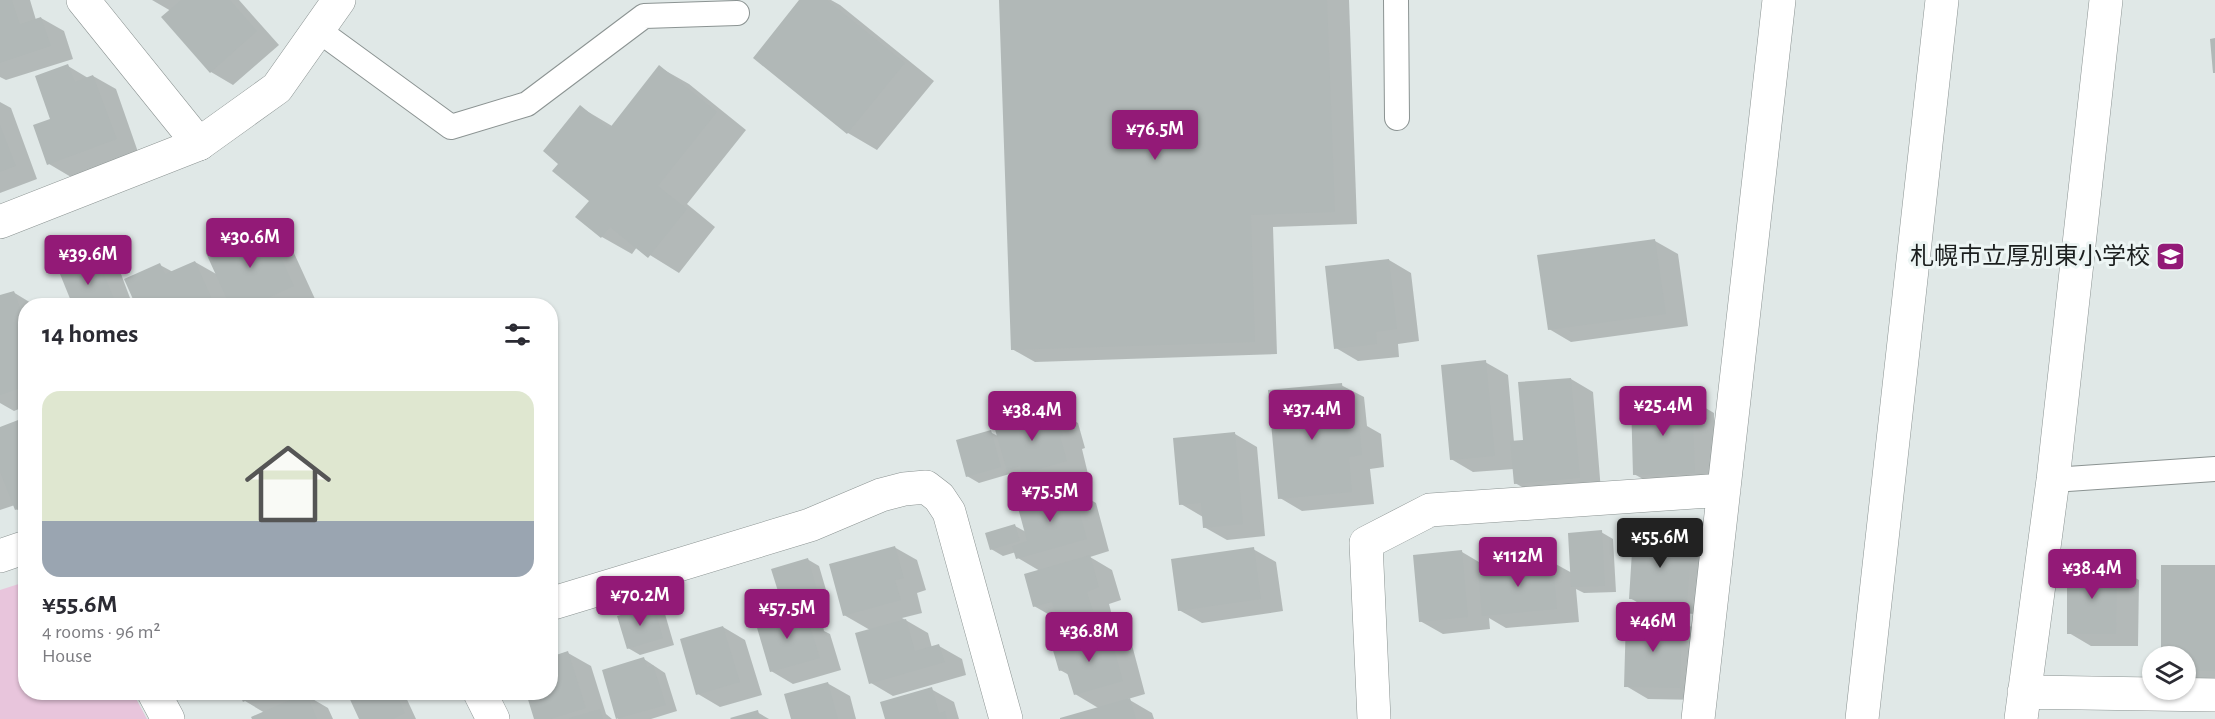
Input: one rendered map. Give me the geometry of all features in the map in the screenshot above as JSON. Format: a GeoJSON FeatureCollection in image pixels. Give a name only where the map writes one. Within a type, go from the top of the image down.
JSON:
{"type":"FeatureCollection","features":[{"type":"Feature","properties":{"kind":"street"},"geometry":{"type":"LineString","coordinates":[[83,0],[199,144]]}},
{"type":"Feature","properties":{"kind":"street"},"geometry":{"type":"LineString","coordinates":[[0,222],[199,144],[277,88],[339,0]]}},
{"type":"Feature","properties":{"kind":"street"},"geometry":{"type":"LineString","coordinates":[[1698,719],[1779,0]]}},
{"type":"Feature","properties":{"kind":"street"},"geometry":{"type":"LineString","coordinates":[[1862,719],[1942,0]]}},
{"type":"Feature","properties":{"kind":"street"},"geometry":{"type":"LineString","coordinates":[[2108,0],[2053,480],[2023,706],[2215,695]]}},
{"type":"Feature","properties":{"kind":"street"},"geometry":{"type":"LineString","coordinates":[[558,602],[810,525],[880,495],[926,487],[939,497],[949,512],[1006,719]]}},
{"type":"Feature","properties":{"kind":"street"},"geometry":{"type":"LineString","coordinates":[[1374,719],[1366,543],[1430,510],[1724,490]]}},
{"type":"Feature","properties":{"kind":"street"},"geometry":{"type":"LineString","coordinates":[[0,556],[18,550]]}},
{"type":"Feature","properties":{"kind":"street"},"geometry":{"type":"LineString","coordinates":[[158,700],[168,719]]}},
{"type":"Feature","properties":{"kind":"street"},"geometry":{"type":"LineString","coordinates":[[484,700],[493,719]]}},
{"type":"Feature","properties":{"kind":"lane"},"geometry":{"type":"LineString","coordinates":[[1396,0],[1397,118]]}},
{"type":"Feature","properties":{"kind":"lane"},"geometry":{"type":"LineString","coordinates":[[318,30],[451,127],[527,104],[644,16],[737,13]]}},
{"type":"Feature","properties":{"kind":"lane"},"geometry":{"type":"LineString","coordinates":[[2053,480],[2215,469]]}},
{"type":"Feature","properties":{"kind":"shaded area"},"geometry":{"type":"Polygon","coordinates":[[[18,584],[18,700],[137,700],[147,719],[0,719],[0,590],[18,584]]]}},
{"type":"Feature","properties":{"kind":"building"},"geometry":{"type":"Polygon","coordinates":[[[0,0],[12,0],[20,24],[41,17],[51,46],[0,63],[0,0]]]}},
{"type":"Feature","properties":{"kind":"building"},"geometry":{"type":"Polygon","coordinates":[[[181,0],[230,0],[257,31],[210,73],[161,17],[181,0]]]}},
{"type":"Feature","properties":{"kind":"building"},"geometry":{"type":"Polygon","coordinates":[[[799,0],[827,0],[905,63],[847,134],[753,58],[799,0]]]}},
{"type":"Feature","properties":{"kind":"building"},"geometry":{"type":"Polygon","coordinates":[[[999,0],[1327,0],[1335,212],[1251,215],[1255,342],[1011,350],[999,0]]]}},
{"type":"Feature","properties":{"kind":"building"},"geometry":{"type":"Polygon","coordinates":[[[2215,38],[2215,73],[2213,73],[2210,39],[2215,38]]]}},
{"type":"Feature","properties":{"kind":"building"},"geometry":{"type":"Polygon","coordinates":[[[68,64],[75,82],[93,75],[117,139],[47,165],[33,125],[50,119],[35,76],[68,64]]]}},
{"type":"Feature","properties":{"kind":"building"},"geometry":{"type":"Polygon","coordinates":[[[659,65],[717,112],[658,186],[687,209],[648,258],[610,227],[601,238],[575,217],[589,201],[552,171],[558,164],[543,151],[580,105],[609,129],[659,65]]]}},
{"type":"Feature","properties":{"kind":"building"},"geometry":{"type":"Polygon","coordinates":[[[0,125],[16,166],[0,172],[0,125]]]}},
{"type":"Feature","properties":{"kind":"building"},"geometry":{"type":"Polygon","coordinates":[[[266,225],[294,286],[268,298],[226,298],[206,253],[266,225]]]}},
{"type":"Feature","properties":{"kind":"building"},"geometry":{"type":"Polygon","coordinates":[[[1655,239],[1666,314],[1548,330],[1537,255],[1655,239]]]}},
{"type":"Feature","properties":{"kind":"building"},"geometry":{"type":"Polygon","coordinates":[[[1389,259],[1397,329],[1376,332],[1377,344],[1334,349],[1325,266],[1389,259]]]}},
{"type":"Feature","properties":{"kind":"building"},"geometry":{"type":"Polygon","coordinates":[[[98,260],[114,298],[70,298],[60,274],[98,260]]]}},
{"type":"Feature","properties":{"kind":"building"},"geometry":{"type":"Polygon","coordinates":[[[195,261],[211,298],[132,298],[124,279],[160,263],[165,274],[195,261]]]}},
{"type":"Feature","properties":{"kind":"building"},"geometry":{"type":"Polygon","coordinates":[[[14,291],[18,302],[18,389],[0,395],[0,295],[14,291]]]}},
{"type":"Feature","properties":{"kind":"building"},"geometry":{"type":"Polygon","coordinates":[[[1486,360],[1495,456],[1450,460],[1441,365],[1486,360]]]}},
{"type":"Feature","properties":{"kind":"building"},"geometry":{"type":"Polygon","coordinates":[[[1571,378],[1580,478],[1514,484],[1510,441],[1523,440],[1518,382],[1571,378]]]}},
{"type":"Feature","properties":{"kind":"building"},"geometry":{"type":"Polygon","coordinates":[[[1342,383],[1345,421],[1359,420],[1362,455],[1349,457],[1352,492],[1278,499],[1268,390],[1342,383]]]}},
{"type":"Feature","properties":{"kind":"building"},"geometry":{"type":"Polygon","coordinates":[[[1692,398],[1695,473],[1633,475],[1631,400],[1692,398]]]}},
{"type":"Feature","properties":{"kind":"building"},"geometry":{"type":"Polygon","coordinates":[[[1055,408],[1067,461],[1022,474],[1020,466],[1007,471],[994,426],[1055,408]]]}},
{"type":"Feature","properties":{"kind":"building"},"geometry":{"type":"Polygon","coordinates":[[[18,420],[18,509],[15,510],[0,472],[0,427],[18,420]]]}},
{"type":"Feature","properties":{"kind":"building"},"geometry":{"type":"Polygon","coordinates":[[[991,430],[1001,467],[966,477],[956,440],[991,430]]]}},
{"type":"Feature","properties":{"kind":"building"},"geometry":{"type":"Polygon","coordinates":[[[1235,432],[1243,524],[1203,528],[1201,503],[1179,505],[1173,438],[1235,432]]]}},
{"type":"Feature","properties":{"kind":"building"},"geometry":{"type":"Polygon","coordinates":[[[1073,488],[1087,539],[1016,559],[1012,546],[1027,541],[1017,504],[1073,488]]]}},
{"type":"Feature","properties":{"kind":"building"},"geometry":{"type":"Polygon","coordinates":[[[1015,524],[1020,541],[990,550],[985,533],[1015,524]]]}},
{"type":"Feature","properties":{"kind":"building"},"geometry":{"type":"Polygon","coordinates":[[[1602,530],[1605,586],[1571,587],[1568,533],[1602,530]]]}},
{"type":"Feature","properties":{"kind":"building"},"geometry":{"type":"Polygon","coordinates":[[[1633,536],[1692,540],[1687,603],[1629,599],[1633,536]]]}},
{"type":"Feature","properties":{"kind":"building"},"geometry":{"type":"Polygon","coordinates":[[[895,546],[904,578],[895,580],[901,600],[843,616],[829,564],[895,546]]]}},
{"type":"Feature","properties":{"kind":"building"},"geometry":{"type":"Polygon","coordinates":[[[1254,547],[1261,599],[1178,611],[1171,559],[1254,547]]]}},
{"type":"Feature","properties":{"kind":"building"},"geometry":{"type":"Polygon","coordinates":[[[1462,550],[1468,617],[1419,622],[1413,555],[1462,550]]]}},
{"type":"Feature","properties":{"kind":"building"},"geometry":{"type":"Polygon","coordinates":[[[1090,555],[1099,587],[1087,592],[1093,610],[1057,621],[1052,602],[1033,607],[1024,574],[1090,555]]]}},
{"type":"Feature","properties":{"kind":"building"},"geometry":{"type":"Polygon","coordinates":[[[808,558],[818,594],[782,604],[771,569],[808,558]]]}},
{"type":"Feature","properties":{"kind":"building"},"geometry":{"type":"Polygon","coordinates":[[[1553,560],[1557,609],[1482,616],[1478,568],[1553,560]]]}},
{"type":"Feature","properties":{"kind":"building"},"geometry":{"type":"Polygon","coordinates":[[[2161,565],[2215,565],[2215,671],[2196,671],[2196,646],[2161,646],[2161,565]]]}},
{"type":"Feature","properties":{"kind":"building"},"geometry":{"type":"Polygon","coordinates":[[[2067,566],[2117,566],[2116,634],[2067,634],[2067,566]]]}},
{"type":"Feature","properties":{"kind":"building"},"geometry":{"type":"Polygon","coordinates":[[[654,606],[663,638],[627,649],[617,616],[654,606]]]}},
{"type":"Feature","properties":{"kind":"building"},"geometry":{"type":"Polygon","coordinates":[[[800,608],[804,621],[808,620],[820,658],[770,672],[755,621],[800,608]]]}},
{"type":"Feature","properties":{"kind":"building"},"geometry":{"type":"Polygon","coordinates":[[[1626,618],[1682,619],[1680,688],[1624,687],[1626,618]]]}},
{"type":"Feature","properties":{"kind":"building"},"geometry":{"type":"Polygon","coordinates":[[[906,619],[915,651],[939,644],[945,662],[869,684],[855,633],[906,619]]]}},
{"type":"Feature","properties":{"kind":"building"},"geometry":{"type":"Polygon","coordinates":[[[723,626],[740,682],[696,695],[680,639],[723,626]]]}},
{"type":"Feature","properties":{"kind":"building"},"geometry":{"type":"Polygon","coordinates":[[[1109,631],[1123,681],[1074,695],[1066,669],[1059,671],[1052,647],[1109,631]]]}},
{"type":"Feature","properties":{"kind":"building"},"geometry":{"type":"Polygon","coordinates":[[[568,651],[586,708],[551,719],[534,719],[528,700],[558,700],[558,654],[568,651]]]}},
{"type":"Feature","properties":{"kind":"building"},"geometry":{"type":"Polygon","coordinates":[[[644,657],[647,667],[653,665],[666,705],[616,719],[602,670],[644,657]]]}},
{"type":"Feature","properties":{"kind":"building"},"geometry":{"type":"Polygon","coordinates":[[[828,682],[838,719],[791,719],[784,694],[828,682]]]}},
{"type":"Feature","properties":{"kind":"building"},"geometry":{"type":"Polygon","coordinates":[[[932,687],[939,713],[945,711],[947,719],[885,719],[880,702],[932,687]]]}},
{"type":"Feature","properties":{"kind":"building"},"geometry":{"type":"Polygon","coordinates":[[[1130,698],[1136,719],[1060,719],[1060,718],[1130,698]]]}},
{"type":"Feature","properties":{"kind":"building"},"geometry":{"type":"Polygon","coordinates":[[[290,700],[309,700],[317,719],[252,719],[251,717],[290,700]]]}},
{"type":"Feature","properties":{"kind":"building"},"geometry":{"type":"Polygon","coordinates":[[[350,700],[399,700],[405,713],[393,719],[359,719],[350,700]]]}},
{"type":"Feature","properties":{"kind":"building"},"geometry":{"type":"Polygon","coordinates":[[[600,709],[603,719],[569,719],[569,718],[600,709]]]}},
{"type":"Feature","properties":{"kind":"building"},"geometry":{"type":"Polygon","coordinates":[[[758,710],[760,719],[730,718],[758,710]]]}},
{"type":"Feature","properties":{"kind":"place","name":"札幌市立厚別東小学校"},"geometry":{"type":"Point","coordinates":[2171,256]}}]}
